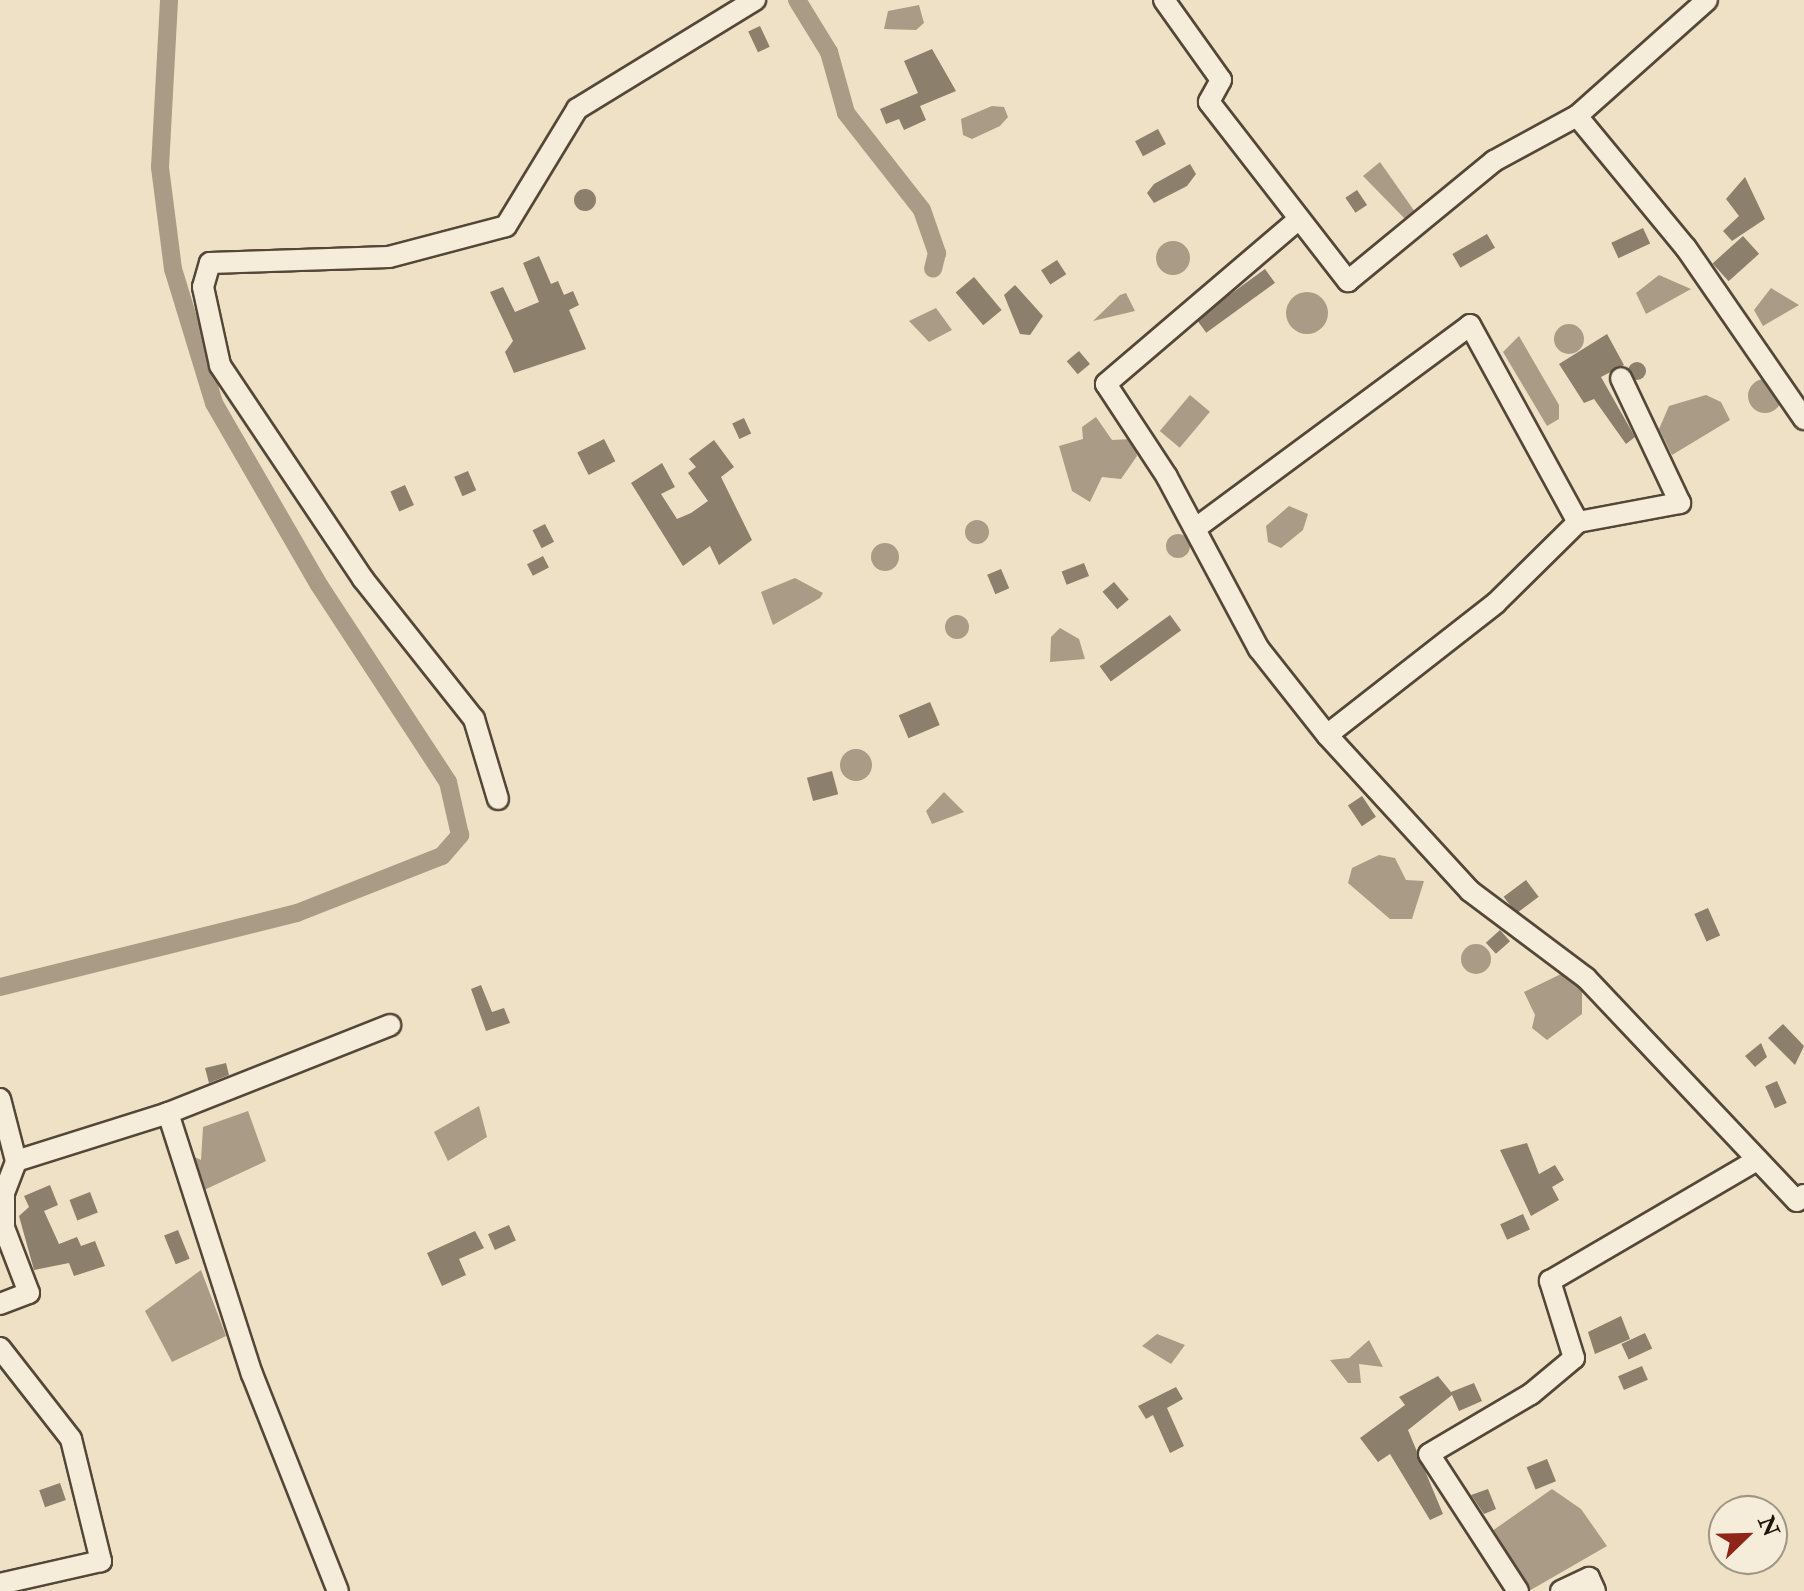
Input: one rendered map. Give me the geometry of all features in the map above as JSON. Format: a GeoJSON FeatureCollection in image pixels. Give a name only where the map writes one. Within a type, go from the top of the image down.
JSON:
{"type":"FeatureCollection","features":[{"type":"Feature","properties":{"kind":"street"},"geometry":{"type":"LineString","coordinates":[[498,799],[474,719],[355,567],[220,365],[203,287],[210,263],[389,257],[506,226],[577,109],[755,0]]}},
{"type":"Feature","properties":{"kind":"street"},"geometry":{"type":"LineString","coordinates":[[1164,0],[1221,80],[1209,102],[1348,281],[1494,161],[1577,116],[1707,0]]}},
{"type":"Feature","properties":{"kind":"street"},"geometry":{"type":"LineString","coordinates":[[1577,116],[1686,248],[1804,419]]}},
{"type":"Feature","properties":{"kind":"street"},"geometry":{"type":"LineString","coordinates":[[1299,219],[1106,384],[1196,528],[1259,649],[1327,735],[1470,891],[1586,978],[1797,1201],[1804,1195]]}},
{"type":"Feature","properties":{"kind":"street"},"geometry":{"type":"LineString","coordinates":[[1196,528],[1470,325],[1578,522]]}},
{"type":"Feature","properties":{"kind":"street"},"geometry":{"type":"LineString","coordinates":[[1327,735],[1496,603],[1578,522],[1680,503],[1621,378]]}},
{"type":"Feature","properties":{"kind":"street"},"geometry":{"type":"LineString","coordinates":[[16,1161],[168,1113],[390,1025]]}},
{"type":"Feature","properties":{"kind":"street"},"geometry":{"type":"LineString","coordinates":[[0,1099],[16,1161],[4,1193],[4,1228],[29,1293],[0,1304]]}},
{"type":"Feature","properties":{"kind":"street"},"geometry":{"type":"LineString","coordinates":[[168,1113],[252,1374],[338,1591]]}},
{"type":"Feature","properties":{"kind":"street"},"geometry":{"type":"LineString","coordinates":[[1518,1591],[1429,1454],[1531,1394],[1574,1358],[1550,1281],[1757,1160]]}},
{"type":"Feature","properties":{"kind":"street"},"geometry":{"type":"LineString","coordinates":[[0,1348],[71,1439],[101,1561],[0,1584]]}},
{"type":"Feature","properties":{"kind":"street"},"geometry":{"type":"LineString","coordinates":[[1561,1591],[1589,1578],[1595,1591]]}},
{"type":"Feature","properties":{"kind":"shaded area"},"geometry":{"type":"Polygon","coordinates":[[[919,5],[924,23],[916,30],[884,29],[888,11],[919,5]]]}},
{"type":"Feature","properties":{"kind":"shaded area"},"geometry":{"type":"Polygon","coordinates":[[[992,106],[1004,107],[1008,117],[1000,126],[972,139],[963,135],[961,119],[992,106]]]}},
{"type":"Feature","properties":{"kind":"shaded area"},"geometry":{"type":"Polygon","coordinates":[[[1380,162],[1415,212],[1406,220],[1363,176],[1380,162]]]}},
{"type":"Feature","properties":{"kind":"shaded area"},"geometry":{"type":"Polygon","coordinates":[[[1173,241],[1185,246],[1190,258],[1185,270],[1173,275],[1161,270],[1156,258],[1161,246],[1173,241]]]}},
{"type":"Feature","properties":{"kind":"shaded area"},"geometry":{"type":"Polygon","coordinates":[[[1659,275],[1691,289],[1646,314],[1636,293],[1659,275]]]}},
{"type":"Feature","properties":{"kind":"shaded area"},"geometry":{"type":"Polygon","coordinates":[[[1771,288],[1799,305],[1763,326],[1754,310],[1771,288]]]}},
{"type":"Feature","properties":{"kind":"shaded area"},"geometry":{"type":"Polygon","coordinates":[[[1307,292],[1322,298],[1328,313],[1322,328],[1307,334],[1292,328],[1286,313],[1292,298],[1307,292]]]}},
{"type":"Feature","properties":{"kind":"shaded area"},"geometry":{"type":"Polygon","coordinates":[[[1126,293],[1135,311],[1093,321],[1120,295],[1126,293]]]}},
{"type":"Feature","properties":{"kind":"shaded area"},"geometry":{"type":"Polygon","coordinates":[[[936,308],[952,330],[929,342],[909,321],[936,308]]]}},
{"type":"Feature","properties":{"kind":"shaded area"},"geometry":{"type":"Polygon","coordinates":[[[1569,324],[1575,325],[1583,333],[1583,345],[1575,353],[1569,354],[1563,353],[1555,345],[1554,339],[1555,333],[1563,325],[1569,324]]]}},
{"type":"Feature","properties":{"kind":"shaded area"},"geometry":{"type":"Polygon","coordinates":[[[1519,336],[1559,405],[1559,419],[1547,426],[1503,352],[1519,336]]]}},
{"type":"Feature","properties":{"kind":"shaded area"},"geometry":{"type":"Polygon","coordinates":[[[1765,379],[1777,384],[1782,396],[1777,408],[1765,413],[1753,408],[1748,396],[1753,384],[1765,379]]]}},
{"type":"Feature","properties":{"kind":"shaded area"},"geometry":{"type":"Polygon","coordinates":[[[1190,395],[1210,412],[1180,448],[1160,431],[1190,395]]]}},
{"type":"Feature","properties":{"kind":"shaded area"},"geometry":{"type":"Polygon","coordinates":[[[1706,395],[1721,402],[1730,420],[1672,455],[1659,429],[1669,406],[1706,395]]]}},
{"type":"Feature","properties":{"kind":"shaded area"},"geometry":{"type":"Polygon","coordinates":[[[1096,417],[1112,440],[1132,439],[1137,456],[1121,479],[1102,477],[1090,502],[1072,491],[1059,446],[1083,439],[1082,427],[1096,417]]]}},
{"type":"Feature","properties":{"kind":"shaded area"},"geometry":{"type":"Polygon","coordinates":[[[1289,506],[1308,514],[1303,530],[1281,548],[1268,542],[1266,526],[1289,506]]]}},
{"type":"Feature","properties":{"kind":"shaded area"},"geometry":{"type":"Polygon","coordinates":[[[977,520],[985,524],[989,532],[985,540],[977,544],[969,540],[965,532],[969,524],[977,520]]]}},
{"type":"Feature","properties":{"kind":"shaded area"},"geometry":{"type":"Polygon","coordinates":[[[1178,534],[1189,541],[1190,546],[1183,557],[1178,558],[1167,551],[1166,546],[1173,535],[1178,534]]]}},
{"type":"Feature","properties":{"kind":"shaded area"},"geometry":{"type":"Polygon","coordinates":[[[885,543],[895,547],[899,557],[895,567],[885,571],[875,567],[871,557],[875,547],[885,543]]]}},
{"type":"Feature","properties":{"kind":"shaded area"},"geometry":{"type":"Polygon","coordinates":[[[795,578],[823,593],[820,598],[773,625],[761,592],[795,578]]]}},
{"type":"Feature","properties":{"kind":"shaded area"},"geometry":{"type":"Polygon","coordinates":[[[957,615],[965,619],[969,627],[965,635],[957,639],[949,635],[945,627],[949,619],[957,615]]]}},
{"type":"Feature","properties":{"kind":"shaded area"},"geometry":{"type":"Polygon","coordinates":[[[1060,628],[1079,639],[1085,659],[1050,662],[1051,637],[1060,628]]]}},
{"type":"Feature","properties":{"kind":"shaded area"},"geometry":{"type":"Polygon","coordinates":[[[856,749],[867,754],[872,765],[867,776],[856,781],[845,776],[840,765],[845,754],[856,749]]]}},
{"type":"Feature","properties":{"kind":"shaded area"},"geometry":{"type":"Polygon","coordinates":[[[944,792],[964,812],[932,824],[926,811],[944,792]]]}},
{"type":"Feature","properties":{"kind":"shaded area"},"geometry":{"type":"Polygon","coordinates":[[[1379,855],[1395,858],[1406,880],[1424,881],[1412,919],[1390,919],[1348,883],[1352,868],[1379,855]]]}},
{"type":"Feature","properties":{"kind":"shaded area"},"geometry":{"type":"Polygon","coordinates":[[[1476,944],[1482,945],[1490,953],[1490,965],[1482,973],[1476,974],[1470,973],[1462,965],[1461,959],[1462,953],[1470,945],[1476,944]]]}},
{"type":"Feature","properties":{"kind":"shaded area"},"geometry":{"type":"Polygon","coordinates":[[[1563,973],[1582,991],[1582,1014],[1547,1040],[1532,1028],[1535,1015],[1524,992],[1563,973]]]}},
{"type":"Feature","properties":{"kind":"shaded area"},"geometry":{"type":"Polygon","coordinates":[[[479,1106],[487,1137],[448,1161],[434,1132],[479,1106]]]}},
{"type":"Feature","properties":{"kind":"shaded area"},"geometry":{"type":"Polygon","coordinates":[[[248,1111],[266,1161],[202,1191],[184,1152],[201,1160],[203,1127],[248,1111]]]}},
{"type":"Feature","properties":{"kind":"shaded area"},"geometry":{"type":"Polygon","coordinates":[[[201,1270],[226,1336],[172,1362],[145,1311],[201,1270]]]}},
{"type":"Feature","properties":{"kind":"shaded area"},"geometry":{"type":"Polygon","coordinates":[[[1157,1334],[1185,1345],[1171,1364],[1142,1346],[1157,1334]]]}},
{"type":"Feature","properties":{"kind":"shaded area"},"geometry":{"type":"Polygon","coordinates":[[[1369,1340],[1383,1367],[1359,1364],[1361,1383],[1348,1383],[1330,1360],[1349,1358],[1369,1340]]]}},
{"type":"Feature","properties":{"kind":"shaded area"},"geometry":{"type":"Polygon","coordinates":[[[1552,1489],[1581,1509],[1607,1546],[1529,1591],[1485,1536],[1552,1489]]]}},
{"type":"Feature","properties":{"kind":"building"},"geometry":{"type":"Polygon","coordinates":[[[760,26],[770,47],[758,52],[748,31],[760,26]]]}},
{"type":"Feature","properties":{"kind":"building"},"geometry":{"type":"Polygon","coordinates":[[[932,49],[956,91],[920,106],[926,120],[904,130],[899,119],[886,124],[880,109],[918,93],[904,61],[932,49]]]}},
{"type":"Feature","properties":{"kind":"building"},"geometry":{"type":"Polygon","coordinates":[[[1158,129],[1166,144],[1143,156],[1135,141],[1158,129]]]}},
{"type":"Feature","properties":{"kind":"building"},"geometry":{"type":"Polygon","coordinates":[[[1190,164],[1196,174],[1187,186],[1154,203],[1147,193],[1154,184],[1190,164]]]}},
{"type":"Feature","properties":{"kind":"building"},"geometry":{"type":"Polygon","coordinates":[[[1745,177],[1765,219],[1732,241],[1723,231],[1739,216],[1726,199],[1745,177]]]}},
{"type":"Feature","properties":{"kind":"building"},"geometry":{"type":"Polygon","coordinates":[[[585,189],[593,192],[596,200],[593,208],[585,211],[577,208],[574,200],[577,192],[585,189]]]}},
{"type":"Feature","properties":{"kind":"building"},"geometry":{"type":"Polygon","coordinates":[[[1357,190],[1367,205],[1355,213],[1345,198],[1357,190]]]}},
{"type":"Feature","properties":{"kind":"building"},"geometry":{"type":"Polygon","coordinates":[[[1643,228],[1650,243],[1618,258],[1611,243],[1643,228]]]}},
{"type":"Feature","properties":{"kind":"building"},"geometry":{"type":"Polygon","coordinates":[[[1487,234],[1495,248],[1460,268],[1452,254],[1487,234]]]}},
{"type":"Feature","properties":{"kind":"building"},"geometry":{"type":"Polygon","coordinates":[[[1743,236],[1759,254],[1729,281],[1713,263],[1743,236]]]}},
{"type":"Feature","properties":{"kind":"building"},"geometry":{"type":"Polygon","coordinates":[[[539,256],[551,284],[558,281],[564,295],[573,291],[579,305],[569,310],[586,349],[514,373],[505,352],[513,341],[490,292],[503,287],[515,312],[539,302],[523,263],[539,256]]]}},
{"type":"Feature","properties":{"kind":"building"},"geometry":{"type":"Polygon","coordinates":[[[1057,260],[1066,274],[1050,285],[1041,270],[1057,260]]]}},
{"type":"Feature","properties":{"kind":"building"},"geometry":{"type":"Polygon","coordinates":[[[1265,269],[1275,283],[1206,333],[1196,319],[1265,269]]]}},
{"type":"Feature","properties":{"kind":"building"},"geometry":{"type":"Polygon","coordinates":[[[974,277],[1002,310],[983,325],[956,292],[974,277]]]}},
{"type":"Feature","properties":{"kind":"building"},"geometry":{"type":"Polygon","coordinates":[[[1015,285],[1043,316],[1030,335],[1020,334],[1004,295],[1015,285]]]}},
{"type":"Feature","properties":{"kind":"building"},"geometry":{"type":"Polygon","coordinates":[[[1607,334],[1624,365],[1601,377],[1635,437],[1626,444],[1594,399],[1584,403],[1559,364],[1607,334]]]}},
{"type":"Feature","properties":{"kind":"building"},"geometry":{"type":"Polygon","coordinates":[[[1079,351],[1090,364],[1078,374],[1067,361],[1079,351]]]}},
{"type":"Feature","properties":{"kind":"building"},"geometry":{"type":"Polygon","coordinates":[[[1633,362],[1641,362],[1646,371],[1644,378],[1633,380],[1628,375],[1628,367],[1633,362]]]}},
{"type":"Feature","properties":{"kind":"building"},"geometry":{"type":"Polygon","coordinates":[[[744,418],[751,433],[739,439],[732,423],[744,418]]]}},
{"type":"Feature","properties":{"kind":"building"},"geometry":{"type":"Polygon","coordinates":[[[604,439],[615,461],[589,475],[577,453],[604,439]]]}},
{"type":"Feature","properties":{"kind":"building"},"geometry":{"type":"Polygon","coordinates":[[[714,440],[734,467],[721,477],[752,540],[719,565],[710,546],[683,566],[631,483],[662,463],[675,487],[661,494],[677,519],[691,513],[708,501],[688,473],[696,467],[689,459],[714,440]]]}},
{"type":"Feature","properties":{"kind":"building"},"geometry":{"type":"Polygon","coordinates":[[[468,471],[476,490],[462,496],[454,477],[468,471]]]}},
{"type":"Feature","properties":{"kind":"building"},"geometry":{"type":"Polygon","coordinates":[[[405,485],[414,505],[399,512],[390,492],[405,485]]]}},
{"type":"Feature","properties":{"kind":"building"},"geometry":{"type":"Polygon","coordinates":[[[545,524],[554,542],[542,548],[533,530],[545,524]]]}},
{"type":"Feature","properties":{"kind":"building"},"geometry":{"type":"Polygon","coordinates":[[[543,556],[549,568],[533,576],[527,564],[543,556]]]}},
{"type":"Feature","properties":{"kind":"building"},"geometry":{"type":"Polygon","coordinates":[[[1084,563],[1089,576],[1067,585],[1062,572],[1084,563]]]}},
{"type":"Feature","properties":{"kind":"building"},"geometry":{"type":"Polygon","coordinates":[[[1001,569],[1009,588],[995,594],[987,575],[1001,569]]]}},
{"type":"Feature","properties":{"kind":"building"},"geometry":{"type":"Polygon","coordinates":[[[1114,582],[1129,600],[1117,609],[1103,592],[1114,582]]]}},
{"type":"Feature","properties":{"kind":"building"},"geometry":{"type":"Polygon","coordinates":[[[1170,615],[1181,630],[1111,682],[1100,666],[1170,615]]]}},
{"type":"Feature","properties":{"kind":"building"},"geometry":{"type":"Polygon","coordinates":[[[930,702],[940,725],[908,738],[899,715],[930,702]]]}},
{"type":"Feature","properties":{"kind":"building"},"geometry":{"type":"Polygon","coordinates":[[[832,771],[838,794],[813,801],[807,778],[832,771]]]}},
{"type":"Feature","properties":{"kind":"building"},"geometry":{"type":"Polygon","coordinates":[[[1362,796],[1376,817],[1362,826],[1348,806],[1362,796]]]}},
{"type":"Feature","properties":{"kind":"building"},"geometry":{"type":"Polygon","coordinates":[[[1526,880],[1539,897],[1516,914],[1504,897],[1526,880]]]}},
{"type":"Feature","properties":{"kind":"building"},"geometry":{"type":"Polygon","coordinates":[[[1708,908],[1720,935],[1706,942],[1694,914],[1708,908]]]}},
{"type":"Feature","properties":{"kind":"building"},"geometry":{"type":"Polygon","coordinates":[[[1500,930],[1510,941],[1496,954],[1486,943],[1500,930]]]}},
{"type":"Feature","properties":{"kind":"building"},"geometry":{"type":"Polygon","coordinates":[[[481,985],[492,1012],[504,1008],[510,1023],[486,1031],[471,989],[481,985]]]}},
{"type":"Feature","properties":{"kind":"building"},"geometry":{"type":"Polygon","coordinates":[[[1783,1024],[1804,1046],[1795,1065],[1768,1038],[1783,1024]]]}},
{"type":"Feature","properties":{"kind":"building"},"geometry":{"type":"Polygon","coordinates":[[[1761,1043],[1767,1057],[1755,1067],[1745,1056],[1761,1043]]]}},
{"type":"Feature","properties":{"kind":"building"},"geometry":{"type":"Polygon","coordinates":[[[226,1063],[229,1075],[209,1083],[205,1068],[226,1063]]]}},
{"type":"Feature","properties":{"kind":"building"},"geometry":{"type":"Polygon","coordinates":[[[1777,1081],[1787,1103],[1775,1108],[1765,1086],[1777,1081]]]}},
{"type":"Feature","properties":{"kind":"building"},"geometry":{"type":"Polygon","coordinates":[[[1527,1143],[1539,1174],[1555,1165],[1564,1180],[1552,1187],[1559,1200],[1531,1216],[1500,1150],[1527,1143]]]}},
{"type":"Feature","properties":{"kind":"building"},"geometry":{"type":"Polygon","coordinates":[[[50,1185],[58,1205],[44,1211],[59,1244],[77,1237],[81,1246],[95,1241],[105,1266],[74,1276],[69,1263],[34,1270],[19,1216],[29,1207],[24,1196],[50,1185]]]}},
{"type":"Feature","properties":{"kind":"building"},"geometry":{"type":"Polygon","coordinates":[[[90,1192],[98,1213],[77,1220],[69,1200],[90,1192]]]}},
{"type":"Feature","properties":{"kind":"building"},"geometry":{"type":"Polygon","coordinates":[[[1523,1214],[1530,1230],[1507,1240],[1500,1224],[1523,1214]]]}},
{"type":"Feature","properties":{"kind":"building"},"geometry":{"type":"Polygon","coordinates":[[[509,1225],[516,1241],[495,1250],[488,1234],[509,1225]]]}},
{"type":"Feature","properties":{"kind":"building"},"geometry":{"type":"Polygon","coordinates":[[[178,1230],[190,1259],[176,1264],[164,1236],[178,1230]]]}},
{"type":"Feature","properties":{"kind":"building"},"geometry":{"type":"Polygon","coordinates":[[[475,1231],[484,1248],[459,1259],[466,1275],[442,1286],[427,1253],[475,1231]]]}},
{"type":"Feature","properties":{"kind":"building"},"geometry":{"type":"Polygon","coordinates":[[[1621,1316],[1630,1339],[1595,1354],[1588,1332],[1621,1316]]]}},
{"type":"Feature","properties":{"kind":"building"},"geometry":{"type":"Polygon","coordinates":[[[1645,1333],[1652,1348],[1629,1359],[1621,1344],[1645,1333]]]}},
{"type":"Feature","properties":{"kind":"building"},"geometry":{"type":"Polygon","coordinates":[[[1642,1366],[1648,1380],[1624,1390],[1618,1376],[1642,1366]]]}},
{"type":"Feature","properties":{"kind":"building"},"geometry":{"type":"Polygon","coordinates":[[[1438,1376],[1451,1392],[1474,1383],[1482,1401],[1459,1411],[1452,1395],[1408,1430],[1443,1514],[1430,1520],[1390,1454],[1378,1462],[1360,1438],[1405,1405],[1399,1397],[1438,1376]]]}},
{"type":"Feature","properties":{"kind":"building"},"geometry":{"type":"Polygon","coordinates":[[[1176,1387],[1183,1399],[1167,1408],[1184,1446],[1170,1453],[1153,1415],[1146,1419],[1138,1406],[1176,1387]]]}},
{"type":"Feature","properties":{"kind":"building"},"geometry":{"type":"Polygon","coordinates":[[[1547,1459],[1556,1481],[1536,1489],[1527,1467],[1547,1459]]]}},
{"type":"Feature","properties":{"kind":"building"},"geometry":{"type":"Polygon","coordinates":[[[60,1483],[66,1500],[45,1507],[39,1490],[60,1483]]]}},
{"type":"Feature","properties":{"kind":"building"},"geometry":{"type":"Polygon","coordinates":[[[1488,1489],[1496,1509],[1484,1514],[1471,1495],[1488,1489]]]}},
{"type":"Feature","properties":{"kind":"waterway"},"geometry":{"type":"LineString","coordinates":[[0,987],[297,913],[442,856],[460,835],[448,782],[319,585],[214,403],[173,269],[160,167],[169,0]]}},
{"type":"Feature","properties":{"kind":"waterway"},"geometry":{"type":"LineString","coordinates":[[797,0],[829,52],[846,113],[922,210],[937,253],[933,269]]}}]}
